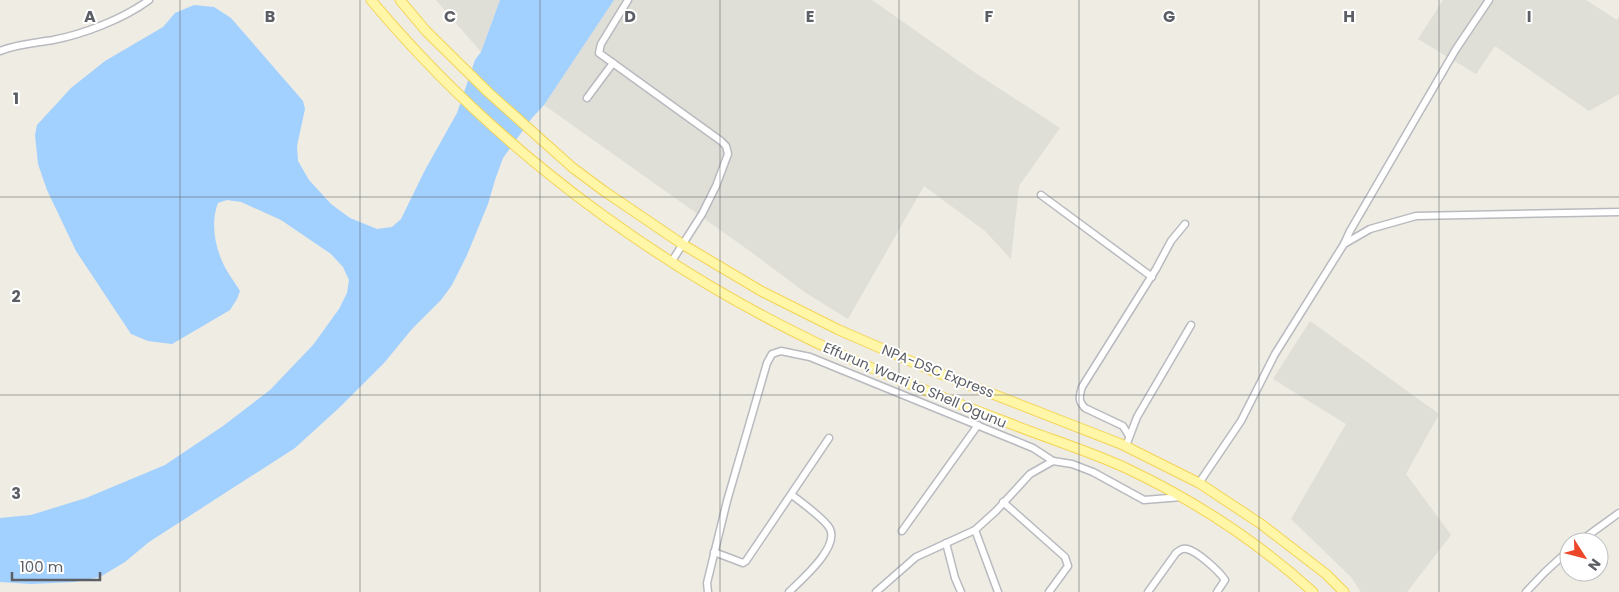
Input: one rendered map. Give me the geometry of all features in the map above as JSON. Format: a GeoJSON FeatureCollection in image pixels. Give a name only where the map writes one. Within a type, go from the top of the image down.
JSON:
{"type":"FeatureCollection","features":[{"type":"Feature","properties":{"kind":"main road","name":"Effurun, Warri to Shell Ogunu"},"geometry":{"type":"LineString","coordinates":[[371,0],[393,26],[464,99],[529,157],[600,213],[734,301],[822,346],[932,393],[1113,463],[1182,497],[1216,517],[1258,546],[1312,592]]}},
{"type":"Feature","properties":{"kind":"main road","name":"NPA-DSC Express"},"geometry":{"type":"LineString","coordinates":[[400,0],[426,31],[473,77],[573,168],[682,244],[761,291],[839,330],[931,370],[1074,424],[1126,446],[1199,483],[1261,524],[1326,574],[1344,592]]}},
{"type":"Feature","properties":{"kind":"street"},"geometry":{"type":"LineString","coordinates":[[0,50],[15,45],[54,40],[80,33],[123,15],[149,0]]}},
{"type":"Feature","properties":{"kind":"street"},"geometry":{"type":"LineString","coordinates":[[628,0],[599,48],[599,53],[721,141],[726,146],[728,154],[716,186],[702,214],[672,261]]}},
{"type":"Feature","properties":{"kind":"street"},"geometry":{"type":"LineString","coordinates":[[1199,483],[1241,421],[1275,354],[1344,244],[1350,230],[1456,49],[1489,0]]}},
{"type":"Feature","properties":{"kind":"street"},"geometry":{"type":"LineString","coordinates":[[587,98],[614,63]]}},
{"type":"Feature","properties":{"kind":"street"},"geometry":{"type":"LineString","coordinates":[[1040,195],[1152,277]]}},
{"type":"Feature","properties":{"kind":"street"},"geometry":{"type":"LineString","coordinates":[[1344,244],[1370,229],[1416,216],[1619,212]]}},
{"type":"Feature","properties":{"kind":"street"},"geometry":{"type":"LineString","coordinates":[[1129,436],[1123,426],[1085,408],[1080,404],[1079,398],[1082,387],[1152,277],[1171,241],[1185,224]]}},
{"type":"Feature","properties":{"kind":"street"},"geometry":{"type":"LineString","coordinates":[[1126,446],[1137,417],[1191,325]]}},
{"type":"Feature","properties":{"kind":"street"},"geometry":{"type":"LineString","coordinates":[[708,592],[707,583],[727,501],[765,370],[772,354],[781,351],[810,357],[1033,448],[1053,461],[1072,464],[1093,472],[1144,500],[1182,497]]}},
{"type":"Feature","properties":{"kind":"street"},"geometry":{"type":"LineString","coordinates":[[902,531],[978,425]]}},
{"type":"Feature","properties":{"kind":"street"},"geometry":{"type":"LineString","coordinates":[[714,552],[743,563],[792,495],[829,438]]}},
{"type":"Feature","properties":{"kind":"street"},"geometry":{"type":"LineString","coordinates":[[876,592],[916,557],[975,530],[996,511],[1030,474],[1053,461]]}},
{"type":"Feature","properties":{"kind":"street"},"geometry":{"type":"LineString","coordinates":[[789,592],[819,562],[826,551],[831,535],[830,528],[792,495]]}},
{"type":"Feature","properties":{"kind":"street"},"geometry":{"type":"LineString","coordinates":[[1003,502],[1053,545],[1068,561],[1068,566],[1049,592]]}},
{"type":"Feature","properties":{"kind":"street"},"geometry":{"type":"LineString","coordinates":[[1593,532],[1619,513]]}},
{"type":"Feature","properties":{"kind":"street"},"geometry":{"type":"LineString","coordinates":[[975,530],[998,592]]}},
{"type":"Feature","properties":{"kind":"street"},"geometry":{"type":"LineString","coordinates":[[946,544],[955,578],[961,592]]}},
{"type":"Feature","properties":{"kind":"street"},"geometry":{"type":"LineString","coordinates":[[1148,592],[1176,553],[1182,549],[1189,549],[1219,572],[1225,580],[1217,592]]}},
{"type":"Feature","properties":{"kind":"street"},"geometry":{"type":"LineString","coordinates":[[1526,592],[1559,559]]}},
{"type":"Feature","properties":{"kind":"shaded area"},"geometry":{"type":"Polygon","coordinates":[[[436,0],[500,0],[481,52],[436,0]]]}},
{"type":"Feature","properties":{"kind":"shaded area"},"geometry":{"type":"Polygon","coordinates":[[[614,0],[872,0],[977,74],[1060,128],[1019,186],[1011,259],[985,231],[924,186],[848,319],[806,293],[544,105],[614,0]]]}},
{"type":"Feature","properties":{"kind":"shaded area"},"geometry":{"type":"Polygon","coordinates":[[[1443,0],[1586,0],[1617,20],[1619,17],[1619,94],[1589,111],[1495,46],[1476,74],[1418,39],[1443,0]]]}},
{"type":"Feature","properties":{"kind":"shaded area"},"geometry":{"type":"Polygon","coordinates":[[[1310,321],[1439,414],[1406,474],[1451,535],[1407,592],[1361,592],[1351,577],[1291,519],[1346,424],[1273,379],[1310,321]]]}},
{"type":"Feature","properties":{"kind":"water"},"geometry":{"type":"Polygon","coordinates":[[[500,0],[614,0],[544,105],[532,118],[503,158],[488,204],[467,255],[452,285],[441,300],[412,329],[384,363],[295,448],[149,542],[125,562],[100,577],[74,582],[31,584],[0,582],[0,518],[31,515],[86,498],[165,465],[223,426],[270,390],[313,345],[339,309],[347,293],[349,280],[343,267],[331,254],[281,220],[241,202],[227,200],[218,203],[214,225],[219,254],[240,291],[230,310],[172,344],[148,341],[131,334],[76,251],[47,190],[38,164],[35,135],[37,125],[71,88],[105,61],[163,27],[175,13],[194,5],[214,7],[231,18],[303,101],[305,109],[297,146],[298,161],[309,180],[331,204],[350,218],[377,229],[392,227],[401,219],[425,170],[457,113],[475,60],[481,52],[500,0]]]}}]}
